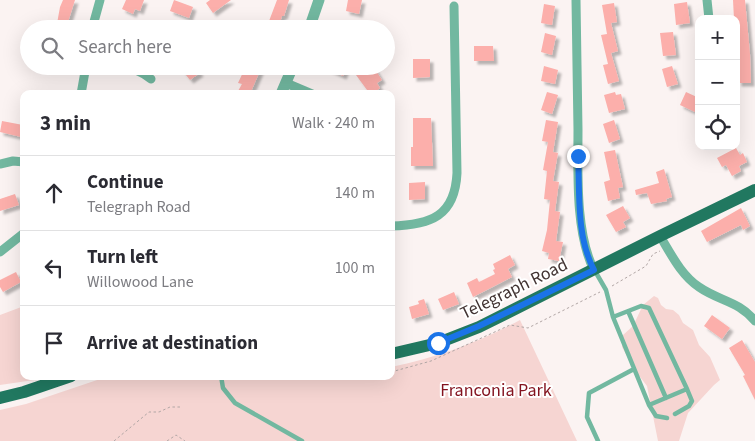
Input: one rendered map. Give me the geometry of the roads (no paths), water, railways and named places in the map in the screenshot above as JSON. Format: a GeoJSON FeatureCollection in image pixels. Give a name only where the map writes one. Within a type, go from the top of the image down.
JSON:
{"type":"FeatureCollection","features":[{"type":"Feature","properties":{"kind":"main road","name":"Telegraph Road"},"geometry":{"type":"LineString","coordinates":[[395,353],[423,347],[460,335],[755,190]]}},
{"type":"Feature","properties":{"kind":"main road"},"geometry":{"type":"LineString","coordinates":[[0,398],[59,380]]}},
{"type":"Feature","properties":{"kind":"street"},"geometry":{"type":"LineString","coordinates":[[94,20],[100,0]]}},
{"type":"Feature","properties":{"kind":"street"},"geometry":{"type":"LineString","coordinates":[[312,20],[319,0]]}},
{"type":"Feature","properties":{"kind":"street"},"geometry":{"type":"LineString","coordinates":[[576,0],[578,156],[581,217],[588,259],[594,270]]}},
{"type":"Feature","properties":{"kind":"street"},"geometry":{"type":"LineString","coordinates":[[707,0],[709,15]]}},
{"type":"Feature","properties":{"kind":"street"},"geometry":{"type":"LineString","coordinates":[[395,226],[424,223],[439,216],[450,202],[456,186],[454,6]]}},
{"type":"Feature","properties":{"kind":"street"},"geometry":{"type":"LineString","coordinates":[[82,90],[84,75]]}},
{"type":"Feature","properties":{"kind":"street"},"geometry":{"type":"LineString","coordinates":[[146,75],[151,79]]}},
{"type":"Feature","properties":{"kind":"street"},"geometry":{"type":"LineString","coordinates":[[283,90],[289,75]]}},
{"type":"Feature","properties":{"kind":"street"},"geometry":{"type":"LineString","coordinates":[[286,83],[303,90]]}},
{"type":"Feature","properties":{"kind":"street"},"geometry":{"type":"LineString","coordinates":[[0,164],[20,162]]}},
{"type":"Feature","properties":{"kind":"street"},"geometry":{"type":"LineString","coordinates":[[0,252],[20,236]]}},
{"type":"Feature","properties":{"kind":"street"},"geometry":{"type":"LineString","coordinates":[[660,236],[681,270],[690,280],[709,293],[742,308],[755,321]]}},
{"type":"Feature","properties":{"kind":"lane"},"geometry":{"type":"LineString","coordinates":[[594,270],[606,290],[613,317],[649,405],[656,416],[666,418]]}},
{"type":"Feature","properties":{"kind":"lane"},"geometry":{"type":"LineString","coordinates":[[613,317],[641,306],[649,308],[692,401],[689,406],[675,414]]}},
{"type":"Feature","properties":{"kind":"lane"},"geometry":{"type":"LineString","coordinates":[[628,311],[666,398]]}},
{"type":"Feature","properties":{"kind":"lane"},"geometry":{"type":"LineString","coordinates":[[598,441],[587,417],[589,393],[634,370]]}},
{"type":"Feature","properties":{"kind":"lane"},"geometry":{"type":"LineString","coordinates":[[222,380],[224,388],[235,403],[302,441]]}},
{"type":"Feature","properties":{"kind":"lane"},"geometry":{"type":"LineString","coordinates":[[649,405],[687,389]]}},
{"type":"Feature","properties":{"kind":"park label","name":"Franconia Park"},"geometry":{"type":"Point","coordinates":[496,390]}}]}
